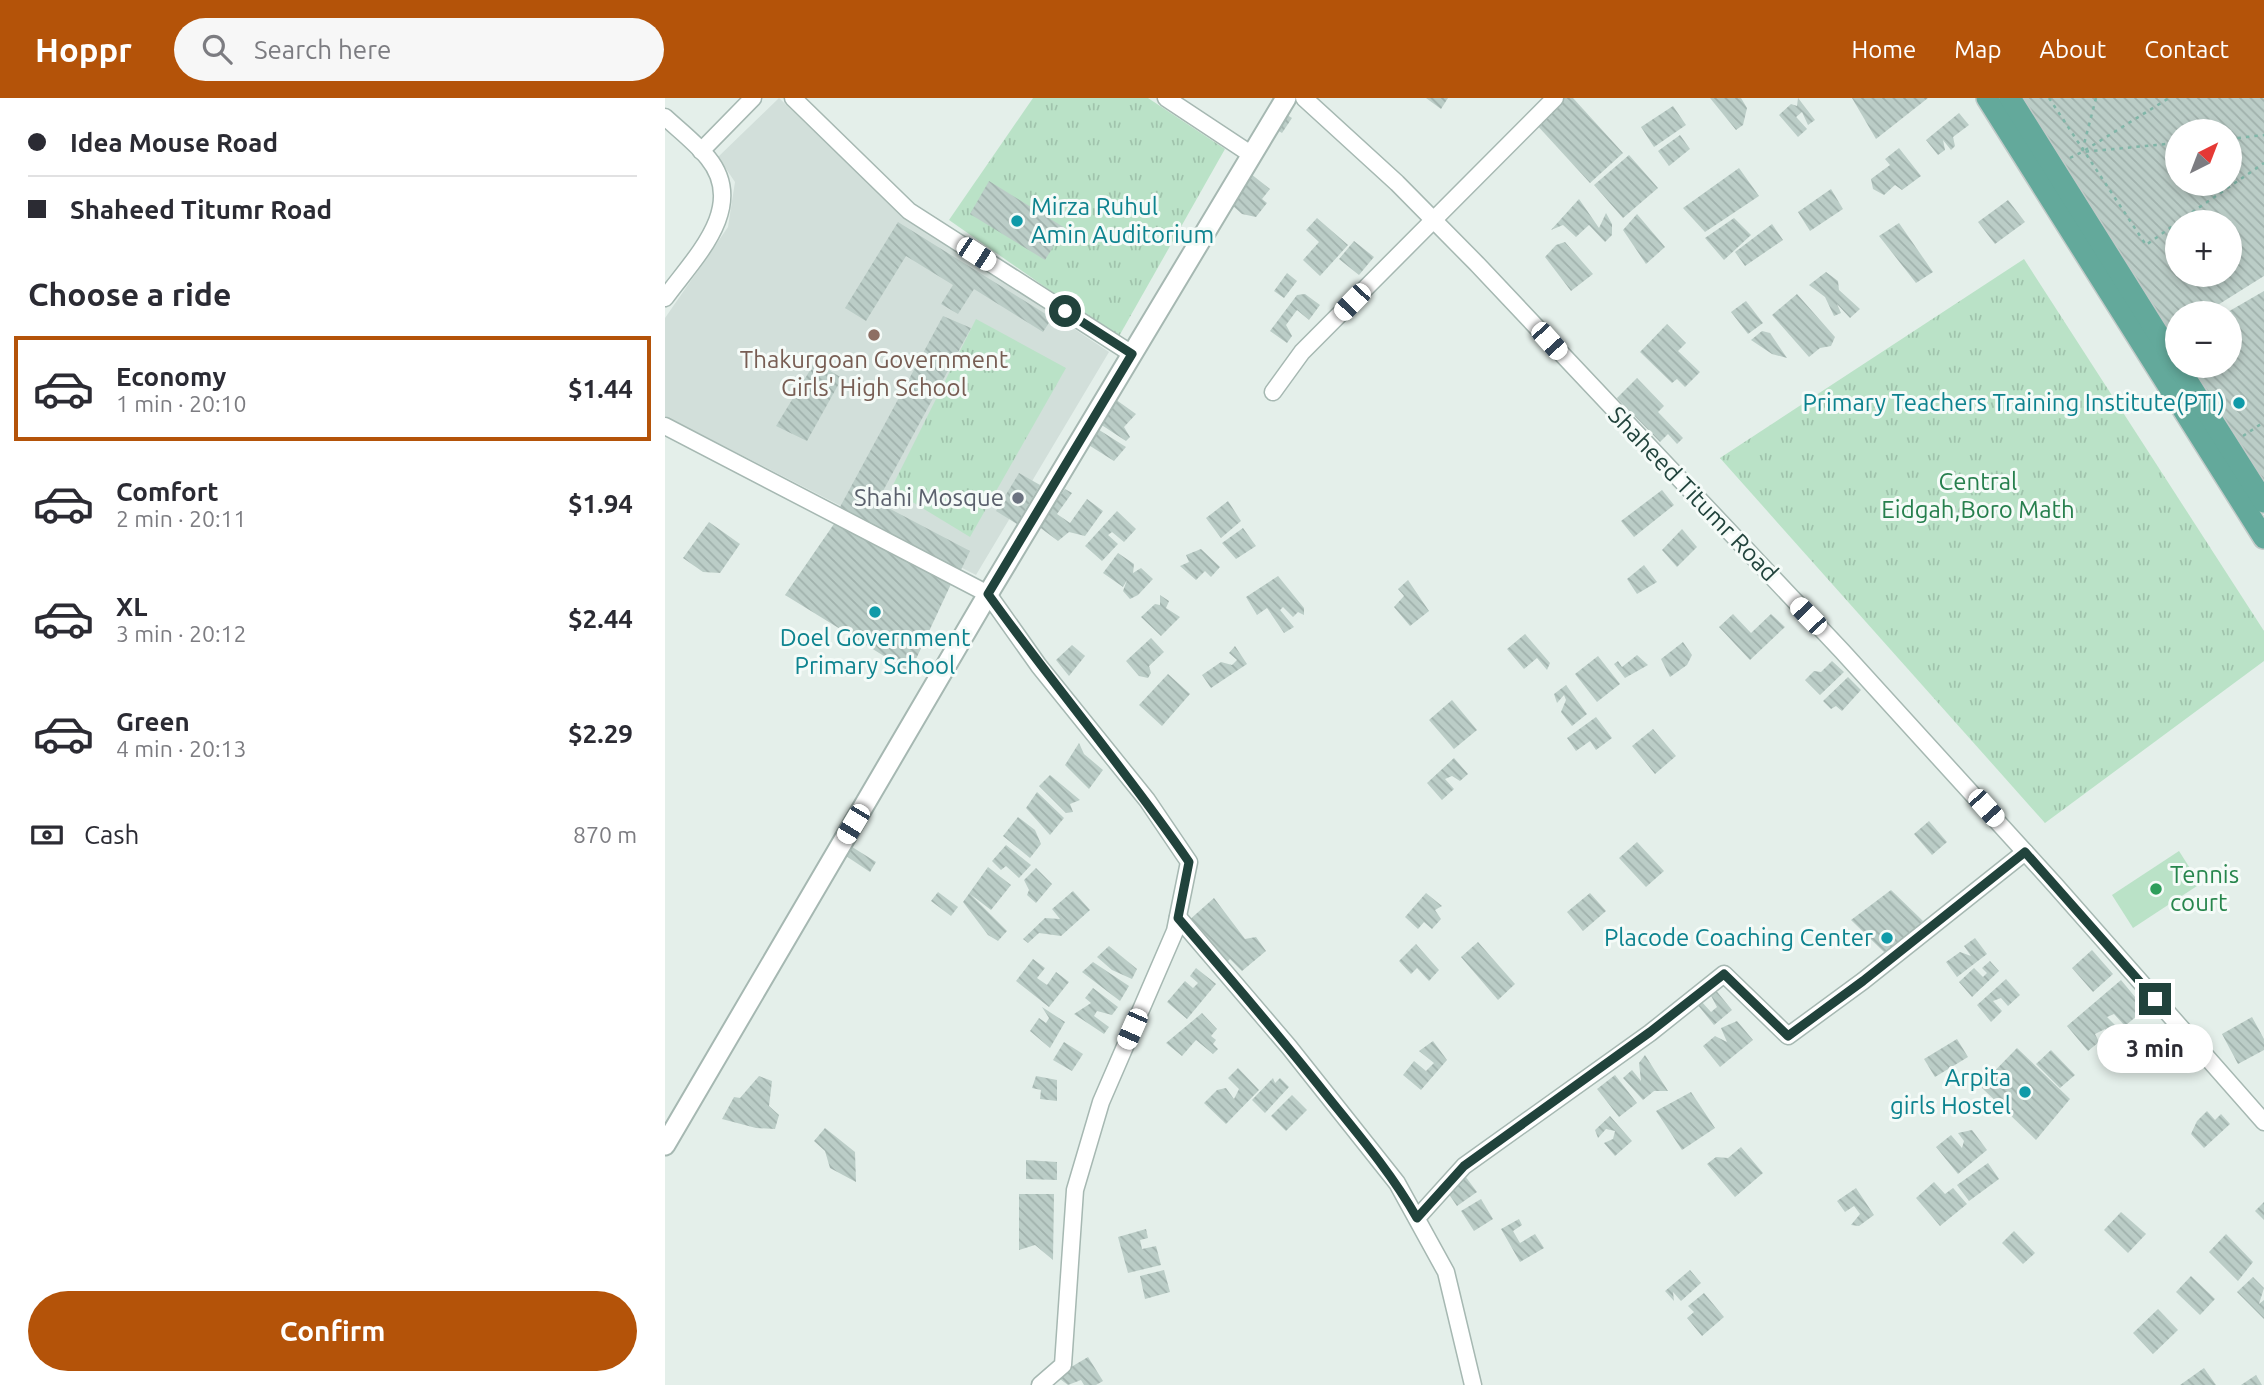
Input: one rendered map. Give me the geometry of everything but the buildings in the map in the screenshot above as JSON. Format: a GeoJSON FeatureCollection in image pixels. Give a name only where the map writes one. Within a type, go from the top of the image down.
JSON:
{"type":"FeatureCollection","features":[{"type":"Feature","properties":{"kind":"main road"},"geometry":{"type":"LineString","coordinates":[[1987,98],[2264,538]]}},
{"type":"Feature","properties":{"kind":"main road"},"geometry":{"type":"LineString","coordinates":[[2010,98],[2165,344]]}},
{"type":"Feature","properties":{"kind":"main road"},"geometry":{"type":"LineString","coordinates":[[2186,378],[2264,502]]}},
{"type":"Feature","properties":{"kind":"street"},"geometry":{"type":"LineString","coordinates":[[701,151],[753,98]]}},
{"type":"Feature","properties":{"kind":"street"},"geometry":{"type":"LineString","coordinates":[[793,98],[909,211],[1132,354]]}},
{"type":"Feature","properties":{"kind":"street"},"geometry":{"type":"LineString","coordinates":[[1166,98],[1252,155]]}},
{"type":"Feature","properties":{"kind":"street"},"geometry":{"type":"LineString","coordinates":[[665,1145],[988,594],[1286,98]]}},
{"type":"Feature","properties":{"kind":"street","name":"Shaheed Titumr Road"},"geometry":{"type":"LineString","coordinates":[[1304,98],[1435,221],[1842,651],[2025,852],[2264,1122]]}},
{"type":"Feature","properties":{"kind":"street"},"geometry":{"type":"LineString","coordinates":[[1273,392],[1302,352],[1555,98]]}},
{"type":"Feature","properties":{"kind":"street"},"geometry":{"type":"LineString","coordinates":[[665,117],[701,151],[723,184],[718,226],[665,298]]}},
{"type":"Feature","properties":{"kind":"street"},"geometry":{"type":"LineString","coordinates":[[665,426],[988,594],[1039,666],[1147,800],[1189,862],[1175,931],[1101,1102],[1082,1165],[1075,1190],[1063,1365],[1040,1385]]}},
{"type":"Feature","properties":{"kind":"street"},"geometry":{"type":"LineString","coordinates":[[1417,1218],[1464,1166],[1650,1032],[1724,974],[1788,1036],[1863,981],[2025,852]]}},
{"type":"Feature","properties":{"kind":"street"},"geometry":{"type":"LineString","coordinates":[[1178,918],[1289,1047],[1397,1183],[1447,1272],[1473,1385]]}},
{"type":"Feature","properties":{"kind":"path"},"geometry":{"type":"LineString","coordinates":[[2049,98],[2082,152],[2147,244],[2165,232]]}},
{"type":"Feature","properties":{"kind":"path"},"geometry":{"type":"LineString","coordinates":[[2082,152],[2096,98]]}},
{"type":"Feature","properties":{"kind":"path"},"geometry":{"type":"LineString","coordinates":[[2082,152],[2169,98]]}},
{"type":"Feature","properties":{"kind":"path"},"geometry":{"type":"LineString","coordinates":[[2242,138],[2264,135]]}},
{"type":"Feature","properties":{"kind":"path"},"geometry":{"type":"LineString","coordinates":[[2082,152],[2165,144]]}},
{"type":"Feature","properties":{"kind":"path"},"geometry":{"type":"LineString","coordinates":[[2197,210],[2264,163]]}},
{"type":"Feature","properties":{"kind":"path"},"geometry":{"type":"LineString","coordinates":[[2228,446],[2264,422]]}},
{"type":"Feature","properties":{"kind":"shaded area","name":"Thakurgoan Government Girls' High School"},"geometry":{"type":"Polygon","coordinates":[[[779,98],[901,214],[1109,352],[976,575],[665,416],[665,318],[728,227],[735,182],[718,157],[779,98]]]}},
{"type":"Feature","properties":{"kind":"green space"},"geometry":{"type":"Polygon","coordinates":[[[1033,98],[1148,98],[1225,149],[1118,338],[949,220],[1033,98]]]}},
{"type":"Feature","properties":{"kind":"green space","name":"Central Eidgah,Boro Math"},"geometry":{"type":"Polygon","coordinates":[[[2024,259],[2264,631],[2264,661],[2045,823],[1720,458],[2024,259]]]}},
{"type":"Feature","properties":{"kind":"green space"},"geometry":{"type":"Polygon","coordinates":[[[976,319],[1066,368],[970,537],[891,489],[976,319]]]}},
{"type":"Feature","properties":{"kind":"green space","name":"Tennis court"},"geometry":{"type":"Polygon","coordinates":[[[2179,851],[2200,884],[2133,928],[2112,895],[2179,851]]]}},
{"type":"Feature","properties":{"kind":"place","name":"Mirza Ruhul Amin Auditorium"},"geometry":{"type":"Point","coordinates":[1017,221]}},
{"type":"Feature","properties":{"kind":"place","name":"Thakurgoan Government Girls' High School"},"geometry":{"type":"Point","coordinates":[874,335]}},
{"type":"Feature","properties":{"kind":"place","name":"Primary Teachers Training Institute(PTI)"},"geometry":{"type":"Point","coordinates":[2239,403]}},
{"type":"Feature","properties":{"kind":"place","name":"Shahi Mosque"},"geometry":{"type":"Point","coordinates":[1018,498]}},
{"type":"Feature","properties":{"kind":"place","name":"Doel Government Primary School"},"geometry":{"type":"Point","coordinates":[875,612]}},
{"type":"Feature","properties":{"kind":"place","name":"Tennis court"},"geometry":{"type":"Point","coordinates":[2156,889]}},
{"type":"Feature","properties":{"kind":"place","name":"Placode Coaching Center"},"geometry":{"type":"Point","coordinates":[1887,938]}},
{"type":"Feature","properties":{"kind":"place","name":"Arpita girls Hostel"},"geometry":{"type":"Point","coordinates":[2025,1092]}},
{"type":"Feature","properties":{"kind":"route"},"geometry":{"type":"LineString","coordinates":[[1065,311],[1132,354],[988,594],[1039,666],[1147,800],[1189,862],[1178,918],[1289,1047],[1382,1163],[1417,1218],[1464,1166],[1650,1032],[1724,974],[1788,1036],[1863,981],[2025,852],[2155,999]]}}]}
